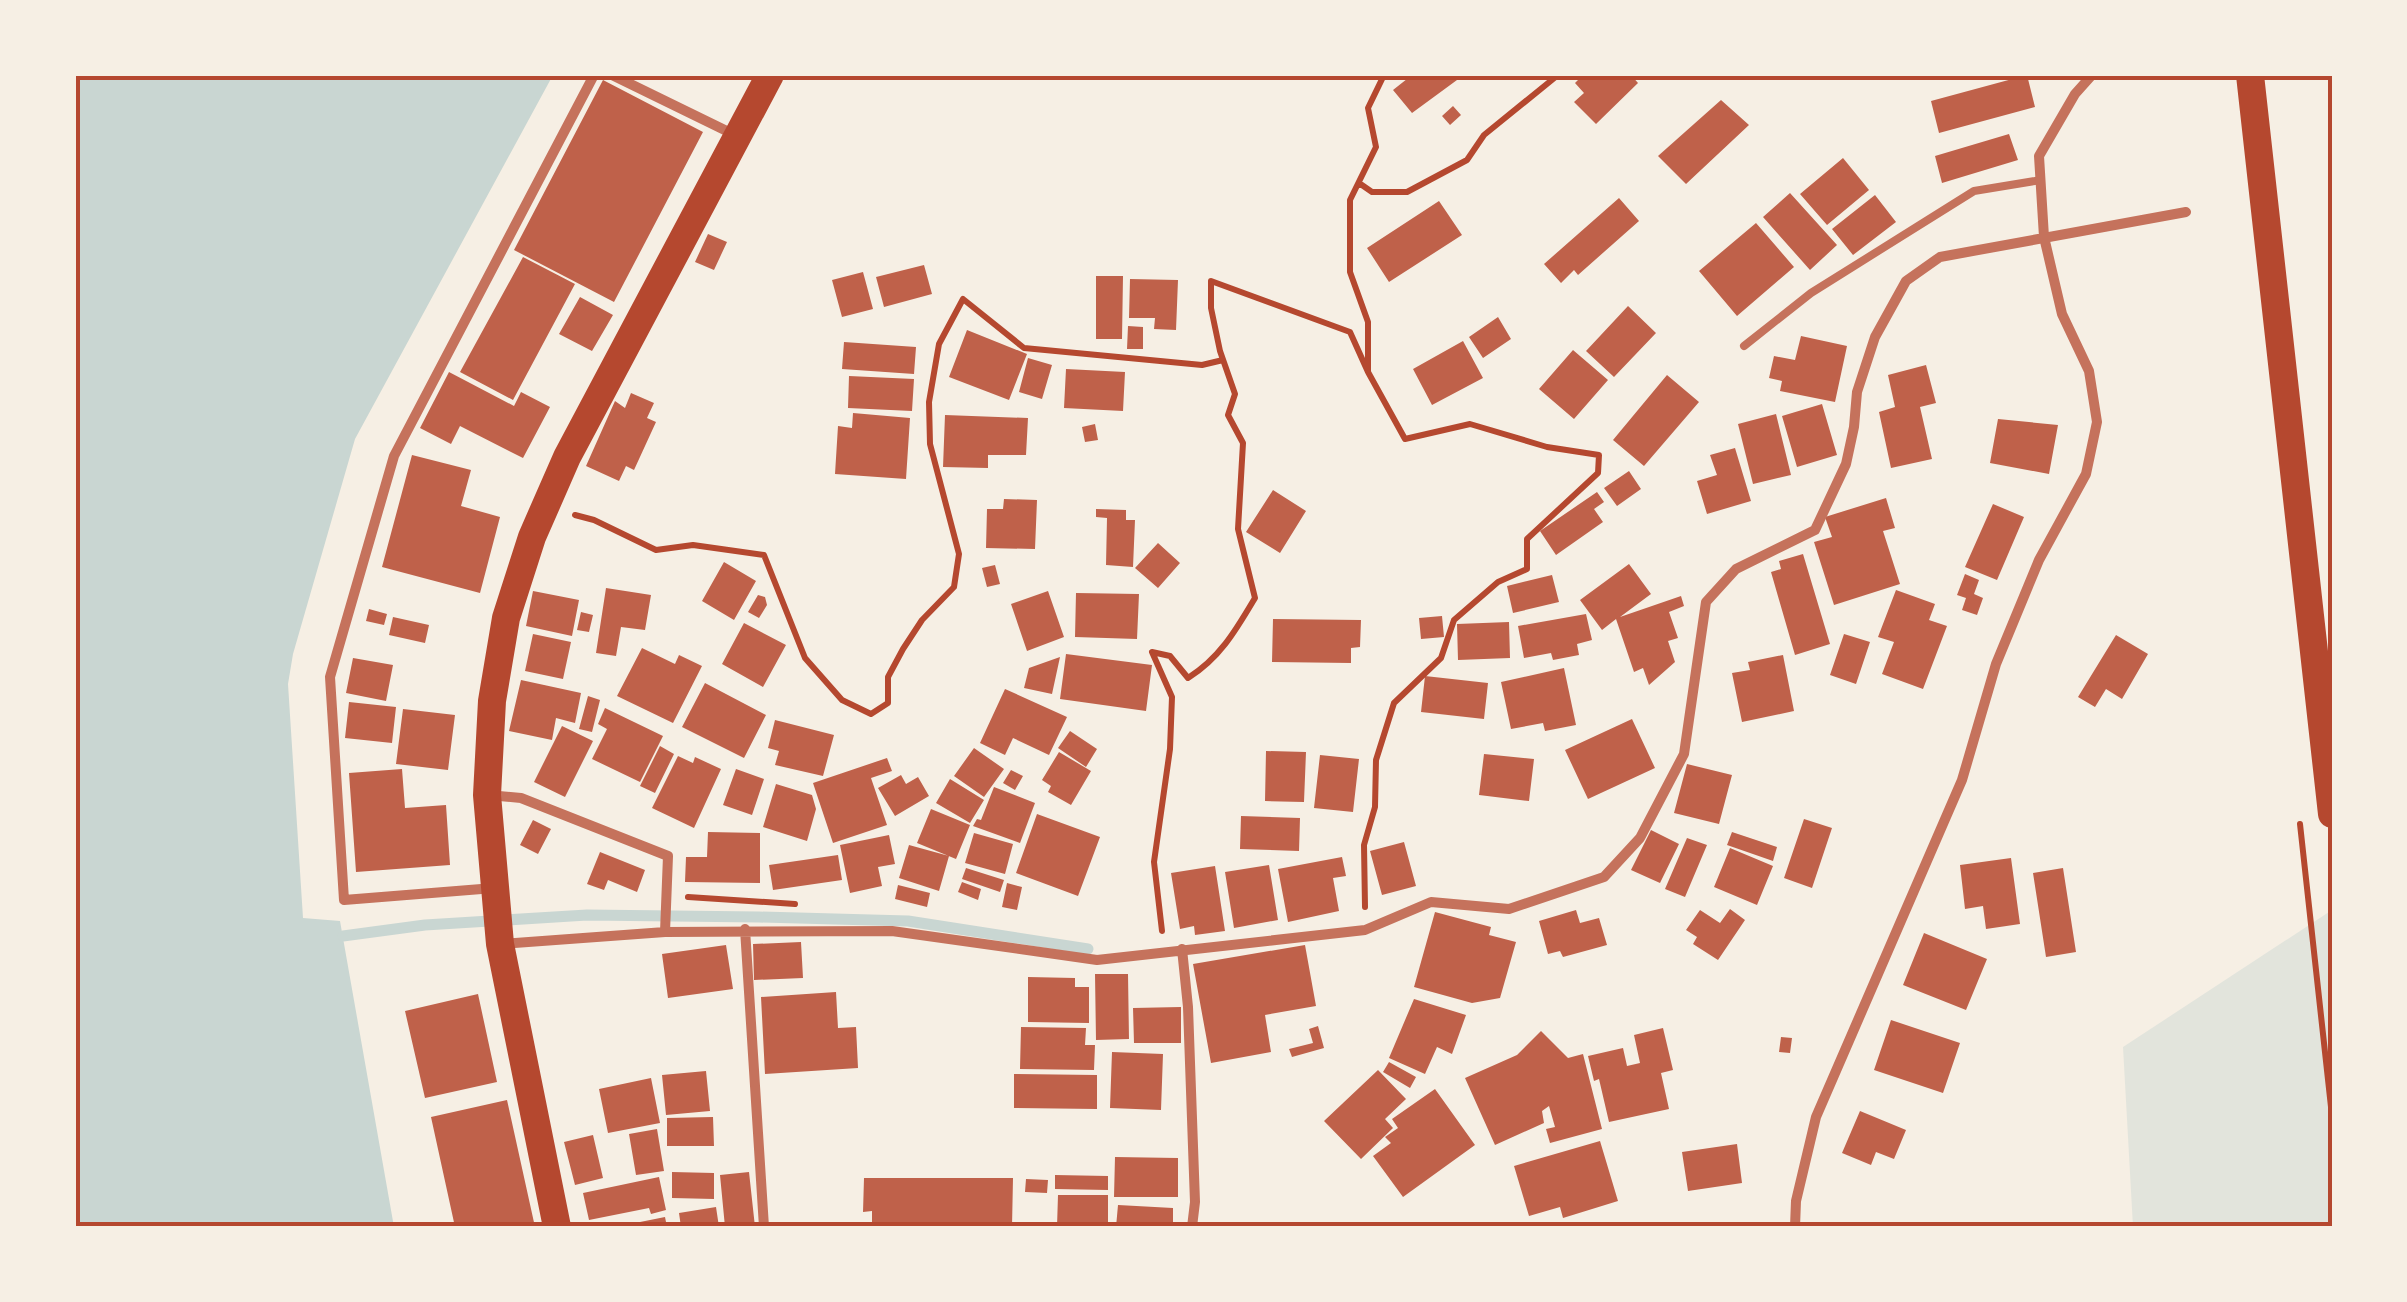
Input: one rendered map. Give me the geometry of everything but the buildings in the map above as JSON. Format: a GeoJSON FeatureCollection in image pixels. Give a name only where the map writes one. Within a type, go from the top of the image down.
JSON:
{"type":"FeatureCollection","features":[{"type":"Feature","properties":{"kind":"highway"},"geometry":{"type":"LineString","coordinates":[[556,1227],[500,944],[486,796],[492,701],[506,618],[566,457],[770,75]]}},
{"type":"Feature","properties":{"kind":"highway"},"geometry":{"type":"LineString","coordinates":[[2250,75],[2332,814]]}},
{"type":"Feature","properties":{"kind":"street"},"geometry":{"type":"LineString","coordinates":[[494,888],[344,900],[330,677],[394,456],[594,75]]}},
{"type":"Feature","properties":{"kind":"street"},"geometry":{"type":"LineString","coordinates":[[612,75],[738,136]]}},
{"type":"Feature","properties":{"kind":"street"},"geometry":{"type":"LineString","coordinates":[[1795,1227],[1796,1201],[1816,1117],[1962,780],[1996,664],[2032,578],[2086,474],[2097,422],[2089,371],[2062,314],[2044,237],[2040,156],[2076,94],[2092,75]]}},
{"type":"Feature","properties":{"kind":"street"},"geometry":{"type":"LineString","coordinates":[[500,944],[665,932],[892,931],[1097,960],[1365,930],[1431,902],[1510,909],[1604,877],[1640,838],[1684,754],[1706,602],[1736,569],[1815,530],[1846,464],[1858,392],[1875,337],[1906,281],[1940,257],[2186,212]]}},
{"type":"Feature","properties":{"kind":"street"},"geometry":{"type":"LineString","coordinates":[[486,796],[520,798],[668,856],[665,932]]}},
{"type":"Feature","properties":{"kind":"street"},"geometry":{"type":"LineString","coordinates":[[745,930],[764,1227]]}},
{"type":"Feature","properties":{"kind":"street"},"geometry":{"type":"LineString","coordinates":[[1182,949],[1189,1027],[1195,1202],[1192,1227]]}},
{"type":"Feature","properties":{"kind":"lane"},"geometry":{"type":"LineString","coordinates":[[1744,346],[1811,293],[1974,191],[2041,180]]}},
{"type":"Feature","properties":{"kind":"path"},"geometry":{"type":"LineString","coordinates":[[1368,372],[1368,322],[1350,272],[1350,200],[1376,147],[1368,108],[1384,75]]}},
{"type":"Feature","properties":{"kind":"path"},"geometry":{"type":"LineString","coordinates":[[1358,183],[1372,192],[1407,192],[1467,160],[1484,135],[1558,75]]}},
{"type":"Feature","properties":{"kind":"path"},"geometry":{"type":"LineString","coordinates":[[1164,952],[1154,862],[1170,748],[1172,697],[1152,652],[1170,656],[1188,678],[1211,664],[1235,633],[1254,598],[1238,529],[1243,443],[1228,415],[1235,394],[1211,308],[1211,282],[1350,332],[1405,439],[1470,424],[1547,447],[1598,455],[1598,474],[1527,539],[1527,568],[1498,582],[1454,620],[1441,658],[1394,703],[1376,760],[1375,806],[1364,845],[1365,930]]}},
{"type":"Feature","properties":{"kind":"path"},"geometry":{"type":"LineString","coordinates":[[545,508],[594,520],[656,550],[694,545],[764,555],[805,658],[842,700],[871,714],[888,704],[888,677],[903,648],[922,620],[954,587],[959,554],[930,444],[929,402],[939,344],[962,299],[1024,348],[1202,365],[1223,360]]}},
{"type":"Feature","properties":{"kind":"shaded area"},"geometry":{"type":"Polygon","coordinates":[[[75,75],[553,75],[355,439],[293,654],[288,684],[303,918],[340,921],[394,1227],[75,1227],[75,75]]]}},
{"type":"Feature","properties":{"kind":"shaded area"},"geometry":{"type":"Polygon","coordinates":[[[2332,910],[2332,1227],[2133,1227],[2123,1047],[2332,910]]]}},
{"type":"Feature","properties":{"kind":"waterway"},"geometry":{"type":"LineString","coordinates":[[343,936],[425,925],[587,915],[759,917],[908,921],[1088,949]]}}]}
